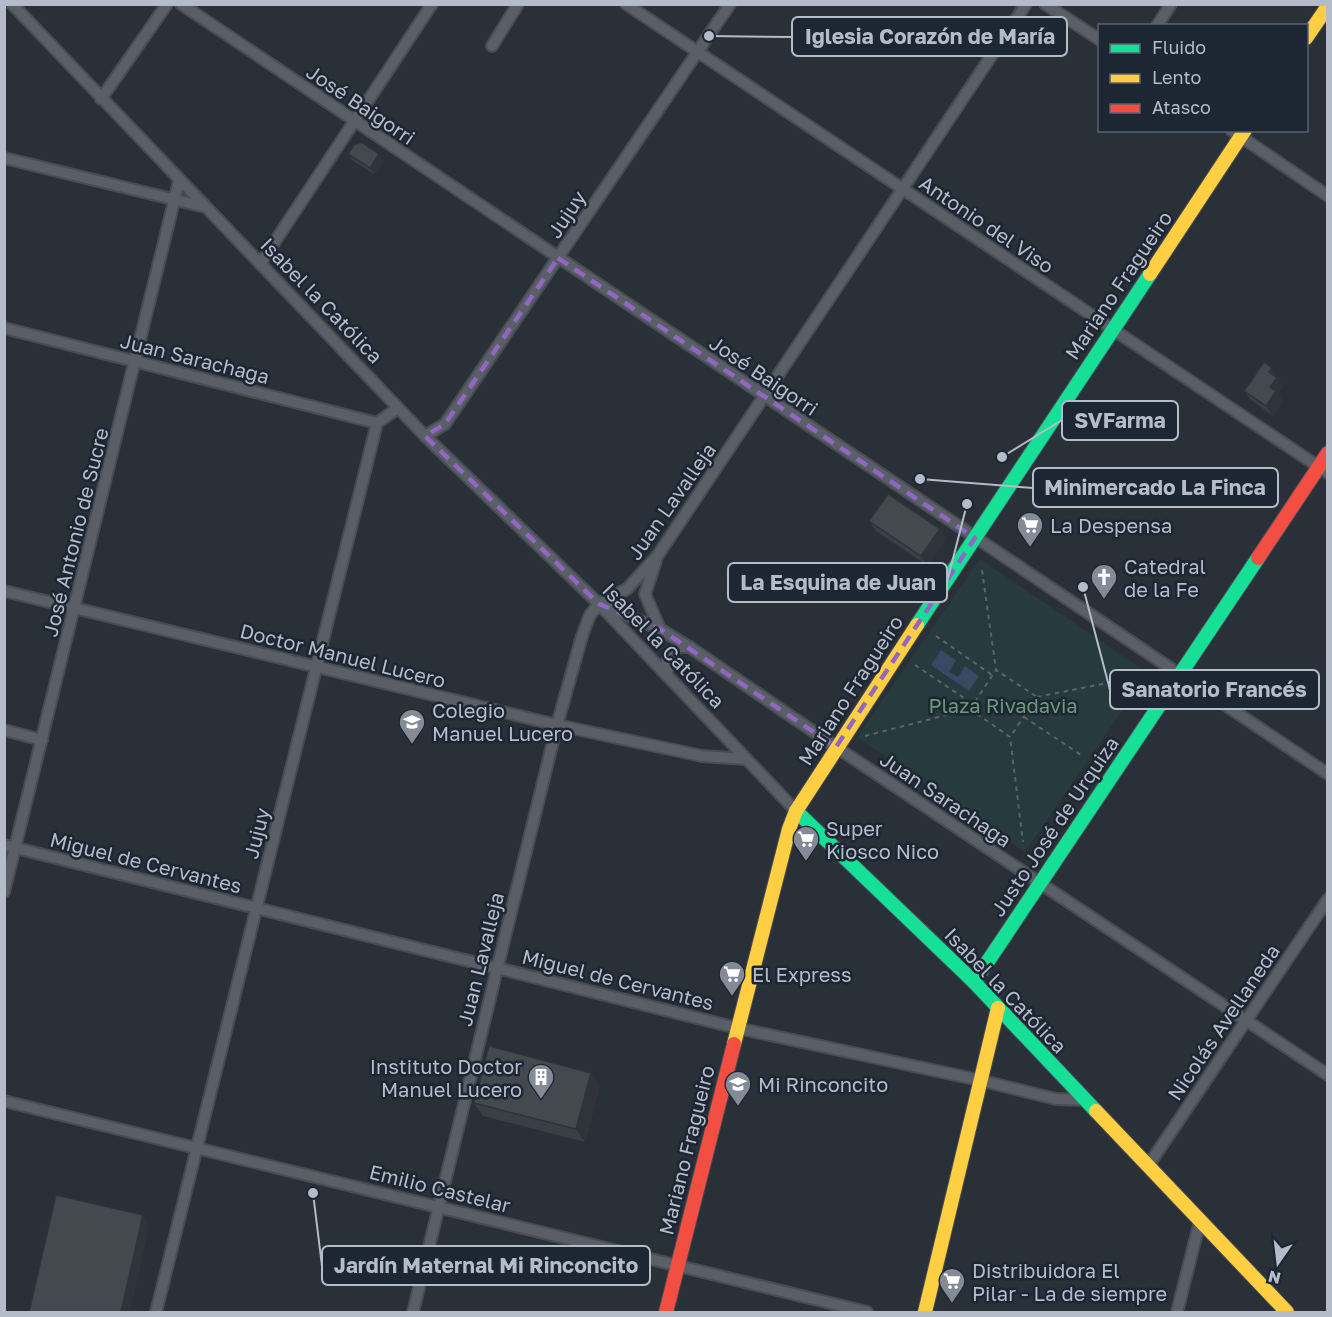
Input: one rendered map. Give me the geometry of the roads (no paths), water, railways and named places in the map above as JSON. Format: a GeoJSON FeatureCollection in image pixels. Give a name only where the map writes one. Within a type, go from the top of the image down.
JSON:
{"type":"FeatureCollection","features":[{"type":"Feature","properties":{"kind":"main road"},"geometry":{"type":"LineString","coordinates":[[1308,35],[1328,6]]}},
{"type":"Feature","properties":{"kind":"main road","name":"Mariano Fragueiro"},"geometry":{"type":"LineString","coordinates":[[666,1312],[737,1028],[796,811],[1239,133]]}},
{"type":"Feature","properties":{"kind":"main road","name":"Justo José de Urquiza"},"geometry":{"type":"LineString","coordinates":[[974,982],[1179,675],[1323,470],[1328,453]]}},
{"type":"Feature","properties":{"kind":"main road","name":"Isabel la Católica"},"geometry":{"type":"LineString","coordinates":[[796,811],[974,982],[1287,1312]]}},
{"type":"Feature","properties":{"kind":"main road"},"geometry":{"type":"LineString","coordinates":[[925,1312],[998,1008]]}},
{"type":"Feature","properties":{"kind":"street","name":"Isabel la Católica"},"geometry":{"type":"LineString","coordinates":[[12,4],[425,436],[599,604],[796,811]]}},
{"type":"Feature","properties":{"kind":"street"},"geometry":{"type":"LineString","coordinates":[[101,99],[167,4]]}},
{"type":"Feature","properties":{"kind":"street","name":"José Baigorri"},"geometry":{"type":"LineString","coordinates":[[182,4],[354,122],[1328,774]]}},
{"type":"Feature","properties":{"kind":"street"},"geometry":{"type":"LineString","coordinates":[[260,264],[432,4]]}},
{"type":"Feature","properties":{"kind":"street"},"geometry":{"type":"LineString","coordinates":[[492,46],[518,4]]}},
{"type":"Feature","properties":{"kind":"street","name":"Antonio del Viso"},"geometry":{"type":"LineString","coordinates":[[626,4],[1323,470]]}},
{"type":"Feature","properties":{"kind":"street","name":"Jujuy"},"geometry":{"type":"LineString","coordinates":[[425,436],[445,424],[730,4]]}},
{"type":"Feature","properties":{"kind":"street","name":"Juan Lavalleja"},"geometry":{"type":"LineString","coordinates":[[413,1312],[557,725],[586,624],[599,604],[627,589],[658,555],[1026,4]]}},
{"type":"Feature","properties":{"kind":"street"},"geometry":{"type":"LineString","coordinates":[[1045,4],[1098,39]]}},
{"type":"Feature","properties":{"kind":"street"},"geometry":{"type":"LineString","coordinates":[[1158,24],[1171,4]]}},
{"type":"Feature","properties":{"kind":"street"},"geometry":{"type":"LineString","coordinates":[[1239,133],[1328,195]]}},
{"type":"Feature","properties":{"kind":"street"},"geometry":{"type":"LineString","coordinates":[[4,158],[205,207]]}},
{"type":"Feature","properties":{"kind":"street","name":"José Antonio de Sucre"},"geometry":{"type":"LineString","coordinates":[[4,892],[10,846],[42,740],[180,181]]}},
{"type":"Feature","properties":{"kind":"street","name":"Juan Sarachaga"},"geometry":{"type":"LineString","coordinates":[[4,328],[377,423]]}},
{"type":"Feature","properties":{"kind":"street"},"geometry":{"type":"LineString","coordinates":[[377,423],[398,408]]}},
{"type":"Feature","properties":{"kind":"street","name":"Jujuy"},"geometry":{"type":"LineString","coordinates":[[156,1312],[377,423]]}},
{"type":"Feature","properties":{"kind":"street"},"geometry":{"type":"LineString","coordinates":[[658,555],[645,594],[660,628]]}},
{"type":"Feature","properties":{"kind":"street","name":"Doctor Manuel Lucero"},"geometry":{"type":"LineString","coordinates":[[4,591],[557,725],[702,756],[745,759]]}},
{"type":"Feature","properties":{"kind":"street","name":"Juan Sarachaga"},"geometry":{"type":"LineString","coordinates":[[599,604],[660,628],[691,648],[1328,1075]]}},
{"type":"Feature","properties":{"kind":"street"},"geometry":{"type":"LineString","coordinates":[[667,676],[667,662],[671,652],[680,647],[691,648]]}},
{"type":"Feature","properties":{"kind":"street"},"geometry":{"type":"LineString","coordinates":[[4,730],[42,740]]}},
{"type":"Feature","properties":{"kind":"street","name":"Miguel de Cervantes"},"geometry":{"type":"LineString","coordinates":[[10,846],[737,1028],[979,1080],[1056,1099],[1085,1100]]}},
{"type":"Feature","properties":{"kind":"street","name":"Nicolás Avellaneda"},"geometry":{"type":"LineString","coordinates":[[1148,1166],[1328,898]]}},
{"type":"Feature","properties":{"kind":"street","name":"Emilio Castelar"},"geometry":{"type":"LineString","coordinates":[[4,1101],[867,1312]]}},
{"type":"Feature","properties":{"kind":"street"},"geometry":{"type":"LineString","coordinates":[[1178,1312],[1200,1221]]}},
{"type":"Feature","properties":{"kind":"water"},"geometry":{"type":"Polygon","coordinates":[[[941,650],[956,660],[949,672],[958,677],[965,666],[979,676],[969,691],[931,665],[941,650]]]}},
{"type":"Feature","properties":{"kind":"place","name":"Iglesia Corazón de María"},"geometry":{"type":"Point","coordinates":[709,36]}},
{"type":"Feature","properties":{"kind":"place","name":"SVFarma"},"geometry":{"type":"Point","coordinates":[1002,457]}},
{"type":"Feature","properties":{"kind":"place","name":"Minimercado La Finca"},"geometry":{"type":"Point","coordinates":[920,479]}},
{"type":"Feature","properties":{"kind":"place","name":"La Esquina de Juan"},"geometry":{"type":"Point","coordinates":[967,504]}},
{"type":"Feature","properties":{"kind":"place","name":"La Despensa"},"geometry":{"type":"Point","coordinates":[1030,548]}},
{"type":"Feature","properties":{"kind":"place","name":"Sanatorio Francés"},"geometry":{"type":"Point","coordinates":[1083,587]}},
{"type":"Feature","properties":{"kind":"place","name":"Catedral de la Fe"},"geometry":{"type":"Point","coordinates":[1104,600]}},
{"type":"Feature","properties":{"kind":"place","name":"Colegio Manuel Lucero"},"geometry":{"type":"Point","coordinates":[412,745]}},
{"type":"Feature","properties":{"kind":"place","name":"Super Kiosco Nico"},"geometry":{"type":"Point","coordinates":[806,862]}},
{"type":"Feature","properties":{"kind":"place","name":"El Express"},"geometry":{"type":"Point","coordinates":[732,997]}},
{"type":"Feature","properties":{"kind":"place","name":"Instituto Doctor Manuel Lucero"},"geometry":{"type":"Point","coordinates":[541,1100]}},
{"type":"Feature","properties":{"kind":"place","name":"Mi Rinconcito"},"geometry":{"type":"Point","coordinates":[738,1107]}},
{"type":"Feature","properties":{"kind":"place","name":"Jardín Maternal Mi Rinconcito"},"geometry":{"type":"Point","coordinates":[313,1193]}},
{"type":"Feature","properties":{"kind":"place","name":"Distribuidora El Pilar - La de siempre"},"geometry":{"type":"Point","coordinates":[952,1304]}},
{"type":"Feature","properties":{"kind":"park label","name":"Plaza Rivadavia"},"geometry":{"type":"Point","coordinates":[1003,705]}}]}
